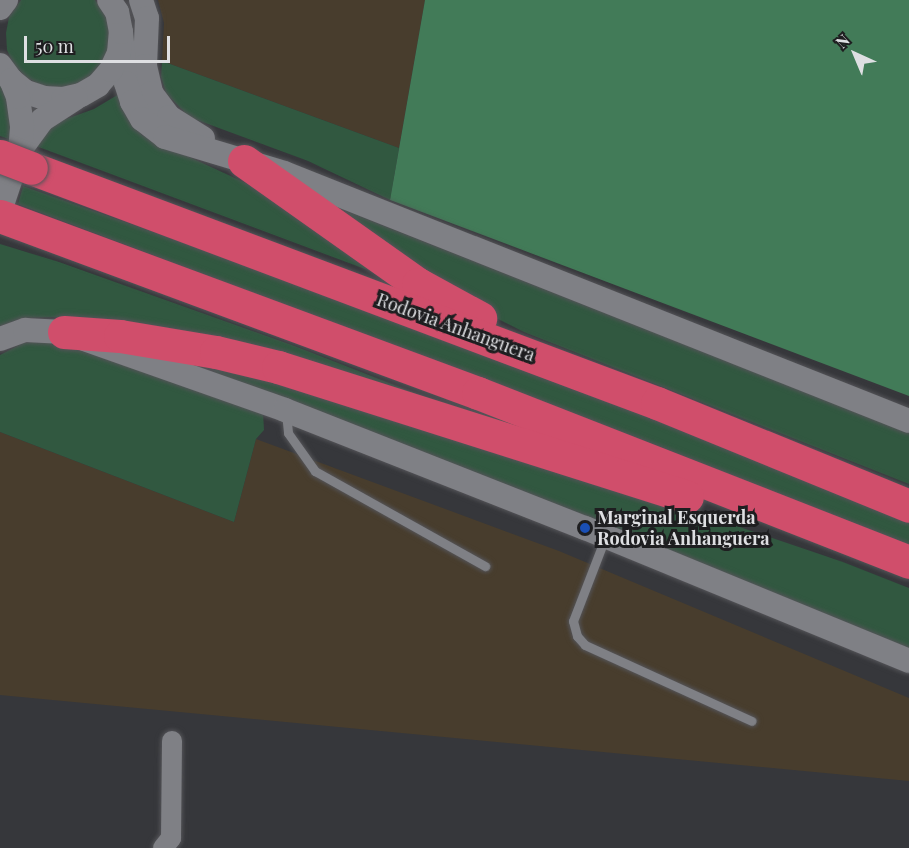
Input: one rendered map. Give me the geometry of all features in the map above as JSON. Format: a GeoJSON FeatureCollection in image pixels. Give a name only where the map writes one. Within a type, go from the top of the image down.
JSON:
{"type":"FeatureCollection","features":[{"type":"Feature","properties":{"kind":"highway","name":"Rodovia Anhanguera"},"geometry":{"type":"LineString","coordinates":[[17,158],[657,403],[909,506]]}},
{"type":"Feature","properties":{"kind":"highway"},"geometry":{"type":"LineString","coordinates":[[244,161],[382,260],[439,296],[657,403]]}},
{"type":"Feature","properties":{"kind":"highway"},"geometry":{"type":"LineString","coordinates":[[4,215],[478,393],[909,562]]}},
{"type":"Feature","properties":{"kind":"highway"},"geometry":{"type":"LineString","coordinates":[[64,332],[141,339],[216,352],[278,367],[909,568]]}},
{"type":"Feature","properties":{"kind":"street"},"geometry":{"type":"LineString","coordinates":[[0,8],[6,0]]}},
{"type":"Feature","properties":{"kind":"street"},"geometry":{"type":"LineString","coordinates":[[141,0],[147,27],[146,66],[151,93],[158,105],[182,128],[244,161]]}},
{"type":"Feature","properties":{"kind":"street"},"geometry":{"type":"LineString","coordinates":[[115,11],[126,83],[132,102],[146,123],[165,137],[284,173],[909,421]]}},
{"type":"Feature","properties":{"kind":"street"},"geometry":{"type":"LineString","coordinates":[[17,158],[42,120],[98,85],[111,70],[119,53],[115,11]]}},
{"type":"Feature","properties":{"kind":"street"},"geometry":{"type":"LineString","coordinates":[[5,72],[26,92],[44,99],[63,99],[81,95]]}},
{"type":"Feature","properties":{"kind":"street"},"geometry":{"type":"LineString","coordinates":[[4,215],[17,158],[21,112],[5,72]]}},
{"type":"Feature","properties":{"kind":"street"},"geometry":{"type":"LineString","coordinates":[[0,339],[25,330],[64,332],[285,410],[606,536],[909,661]]}},
{"type":"Feature","properties":{"kind":"street"},"geometry":{"type":"LineString","coordinates":[[163,848],[171,838],[172,741]]}},
{"type":"Feature","properties":{"kind":"lane"},"geometry":{"type":"LineString","coordinates":[[285,410],[288,434],[315,471],[485,566]]}},
{"type":"Feature","properties":{"kind":"lane"},"geometry":{"type":"LineString","coordinates":[[606,536],[573,621],[577,636],[585,645],[752,721]]}},
{"type":"Feature","properties":{"kind":"shaded area"},"geometry":{"type":"Polygon","coordinates":[[[158,0],[425,0],[399,148],[162,61],[164,23],[158,0]]]}},
{"type":"Feature","properties":{"kind":"shaded area"},"geometry":{"type":"Polygon","coordinates":[[[0,432],[234,522],[256,439],[559,551],[909,698],[909,781],[0,695],[0,432]]]}},
{"type":"Feature","properties":{"kind":"green space"},"geometry":{"type":"Polygon","coordinates":[[[21,0],[95,0],[107,19],[110,34],[108,50],[100,65],[89,78],[74,85],[57,88],[40,85],[26,77],[14,65],[7,50],[6,33],[9,17],[21,0]]]}},
{"type":"Feature","properties":{"kind":"green space"},"geometry":{"type":"Polygon","coordinates":[[[425,0],[909,0],[909,396],[390,200],[425,0]]]}},
{"type":"Feature","properties":{"kind":"green space"},"geometry":{"type":"Polygon","coordinates":[[[162,61],[399,148],[390,200],[308,161],[189,117],[166,93],[161,77],[162,61]]]}},
{"type":"Feature","properties":{"kind":"green space"},"geometry":{"type":"Polygon","coordinates":[[[0,85],[6,91],[12,140],[0,136],[0,85]]]}},
{"type":"Feature","properties":{"kind":"green space"},"geometry":{"type":"Polygon","coordinates":[[[119,94],[125,114],[142,135],[250,185],[381,275],[36,146],[52,124],[94,109],[119,94]]]}},
{"type":"Feature","properties":{"kind":"green space"},"geometry":{"type":"Polygon","coordinates":[[[23,186],[442,334],[909,522],[909,547],[664,448],[18,204],[23,186]]]}},
{"type":"Feature","properties":{"kind":"green space"},"geometry":{"type":"Polygon","coordinates":[[[346,211],[909,433],[909,484],[524,332],[478,309],[341,219],[346,211]]]}},
{"type":"Feature","properties":{"kind":"green space"},"geometry":{"type":"Polygon","coordinates":[[[0,244],[59,262],[292,345],[448,406],[153,331],[59,317],[23,318],[0,326],[0,244]]]}},
{"type":"Feature","properties":{"kind":"green space"},"geometry":{"type":"Polygon","coordinates":[[[41,341],[69,347],[263,411],[264,430],[256,439],[234,522],[0,432],[0,355],[23,343],[41,341]]]}},
{"type":"Feature","properties":{"kind":"green space"},"geometry":{"type":"Polygon","coordinates":[[[215,362],[595,478],[843,562],[909,588],[909,655],[320,412],[214,372],[210,366],[215,362]]]}},
{"type":"Feature","properties":{"kind":"place","name":"Marginal Esquerda Rodovia Anhanguera"},"geometry":{"type":"Point","coordinates":[585,528]}}]}
